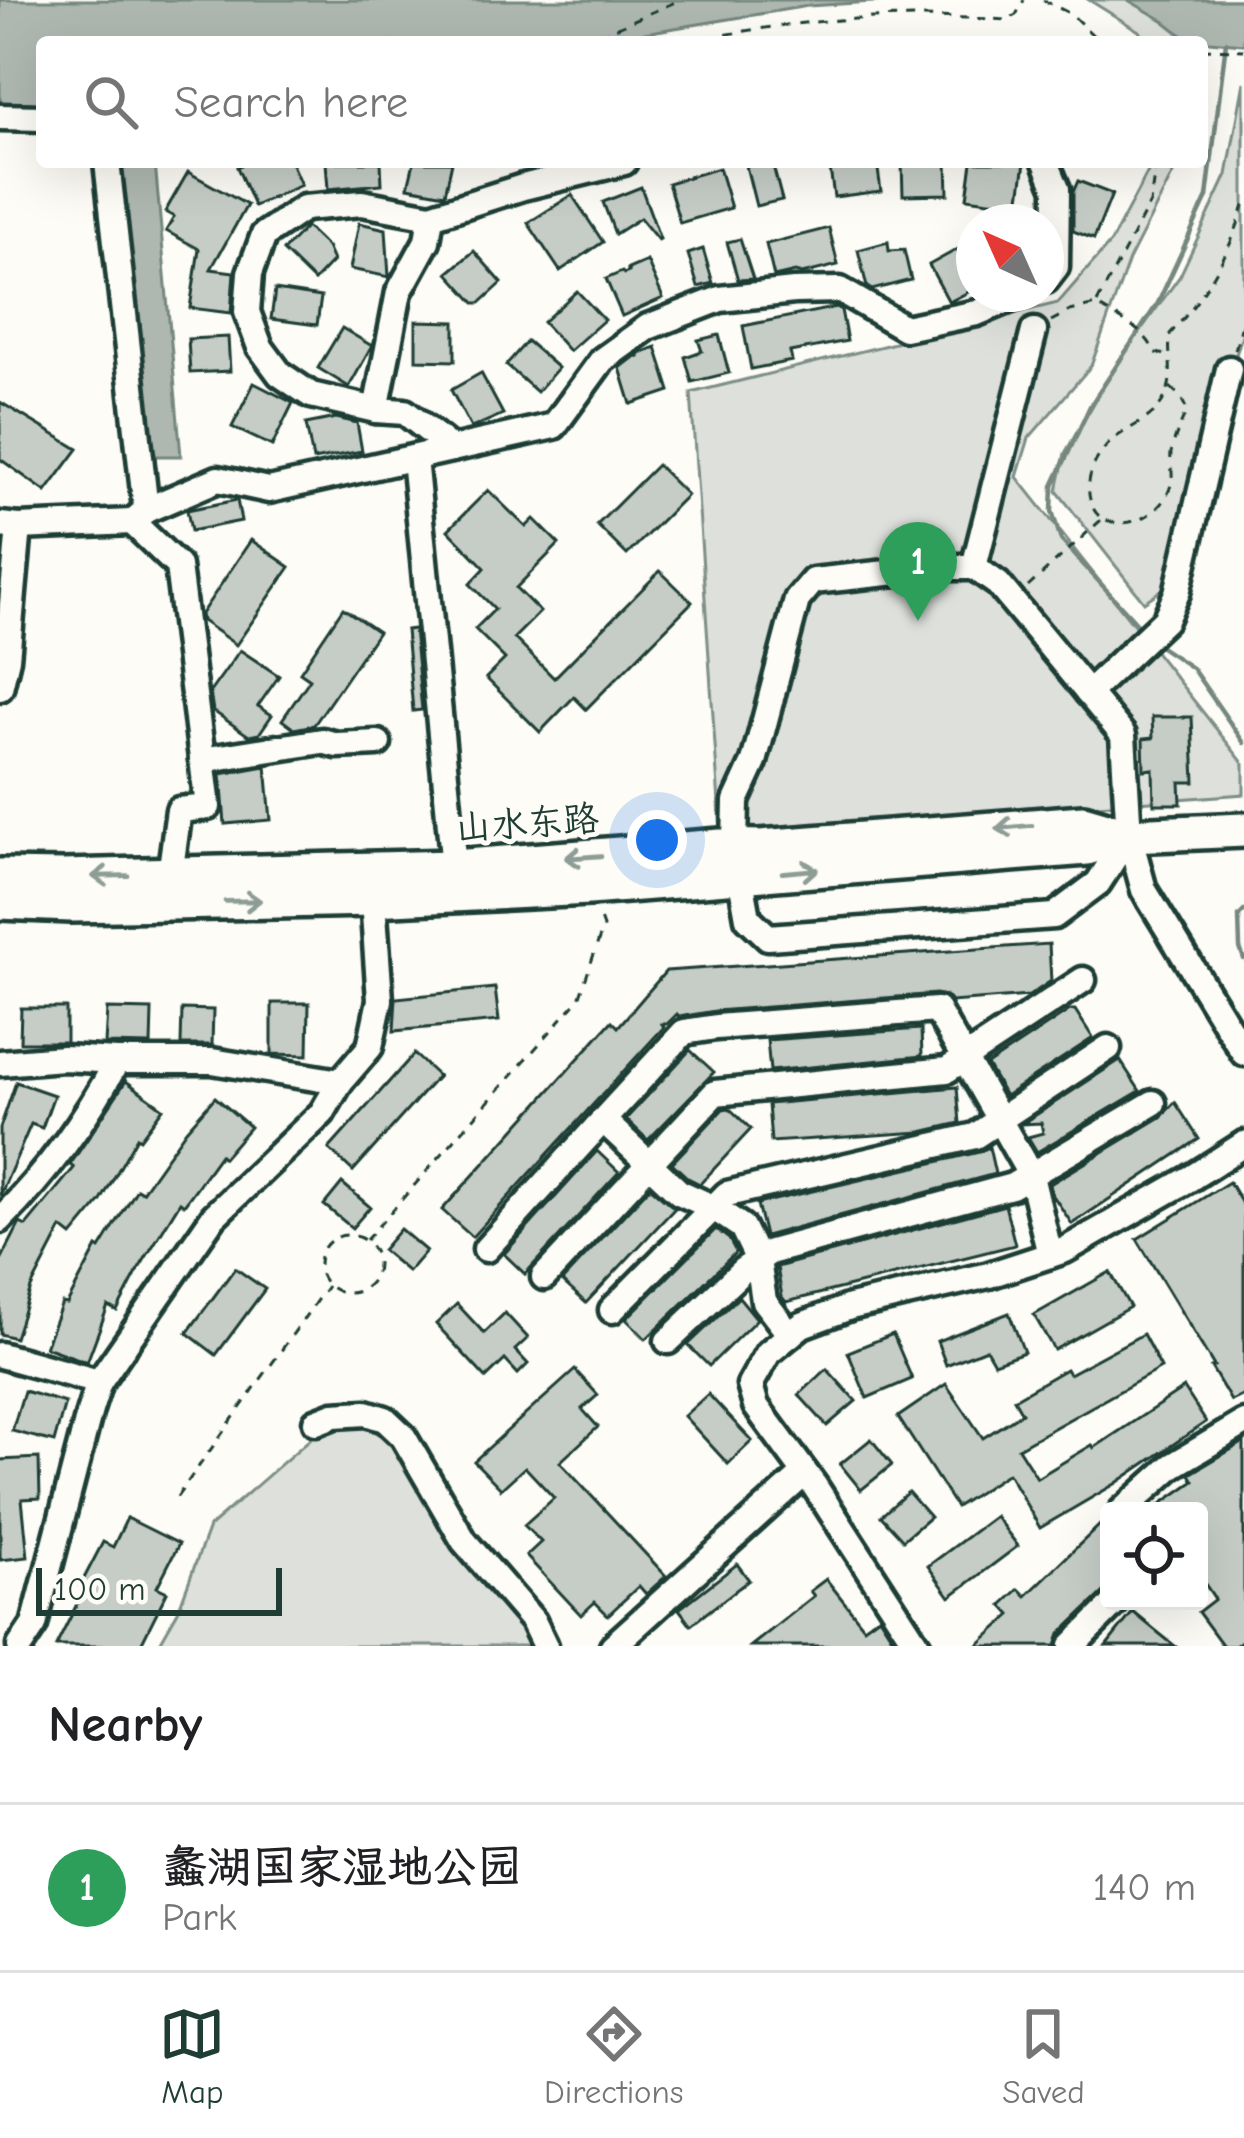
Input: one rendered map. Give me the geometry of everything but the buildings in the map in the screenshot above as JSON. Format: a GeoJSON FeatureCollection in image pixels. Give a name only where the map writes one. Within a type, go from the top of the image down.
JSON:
{"type":"FeatureCollection","features":[{"type":"Feature","properties":{"kind":"highway","name":"山水东路"},"geometry":{"type":"LineString","coordinates":[[0,902],[373,899],[589,888],[737,861],[760,847],[1083,821],[1129,835],[1244,830]]}},
{"type":"Feature","properties":{"kind":"highway","name":"山水东路"},"geometry":{"type":"LineString","coordinates":[[0,876],[737,861]]}},
{"type":"Feature","properties":{"kind":"street"},"geometry":{"type":"LineString","coordinates":[[0,117],[36,118]]}},
{"type":"Feature","properties":{"kind":"street"},"geometry":{"type":"LineString","coordinates":[[108,168],[139,516],[178,566],[208,807],[178,810],[170,875]]}},
{"type":"Feature","properties":{"kind":"street"},"geometry":{"type":"LineString","coordinates":[[452,449],[405,412],[311,395],[280,374],[260,347],[247,312],[250,273],[264,235],[304,208],[362,203],[430,216],[600,168]]}},
{"type":"Feature","properties":{"kind":"street"},"geometry":{"type":"LineString","coordinates":[[1048,168],[1057,204]]}},
{"type":"Feature","properties":{"kind":"street"},"geometry":{"type":"LineString","coordinates":[[376,410],[399,292],[427,241],[430,216]]}},
{"type":"Feature","properties":{"kind":"street"},"geometry":{"type":"LineString","coordinates":[[0,688],[7,659],[9,526],[139,516],[218,479],[269,490],[554,426],[602,360],[648,327],[720,299],[840,290],[905,328],[982,312]]}},
{"type":"Feature","properties":{"kind":"street"},"geometry":{"type":"LineString","coordinates":[[974,567],[1034,331]]}},
{"type":"Feature","properties":{"kind":"street"},"geometry":{"type":"LineString","coordinates":[[1088,692],[1165,620],[1177,593],[1229,369]]}},
{"type":"Feature","properties":{"kind":"street"},"geometry":{"type":"LineString","coordinates":[[414,458],[454,867]]}},
{"type":"Feature","properties":{"kind":"street"},"geometry":{"type":"LineString","coordinates":[[1129,835],[1098,883],[1054,916],[768,937],[748,918],[737,861],[736,801],[754,762],[796,600],[813,581],[943,567],[974,567],[998,584],[1124,735],[1129,835],[1144,890],[1244,1053]]}},
{"type":"Feature","properties":{"kind":"street"},"geometry":{"type":"LineString","coordinates":[[202,760],[322,741],[378,743]]}},
{"type":"Feature","properties":{"kind":"street"},"geometry":{"type":"LineString","coordinates":[[20,1646],[34,1625],[100,1382],[214,1216],[322,1113],[340,1082],[370,1047],[380,1000],[373,899]]}},
{"type":"Feature","properties":{"kind":"street"},"geometry":{"type":"LineString","coordinates":[[544,1277],[715,1094],[947,1070],[1083,980]]}},
{"type":"Feature","properties":{"kind":"street"},"geometry":{"type":"LineString","coordinates":[[486,1249],[685,1032],[937,1010],[1031,1176],[1050,1255]]}},
{"type":"Feature","properties":{"kind":"street"},"geometry":{"type":"LineString","coordinates":[[612,1310],[728,1194],[975,1136],[1108,1048]]}},
{"type":"Feature","properties":{"kind":"street"},"geometry":{"type":"LineString","coordinates":[[0,1063],[63,1058],[212,1061],[340,1082]]}},
{"type":"Feature","properties":{"kind":"street"},"geometry":{"type":"LineString","coordinates":[[0,1220],[32,1188],[94,1106],[117,1061]]}},
{"type":"Feature","properties":{"kind":"street"},"geometry":{"type":"LineString","coordinates":[[668,1341],[743,1270],[770,1252],[1012,1186],[1153,1103]]}},
{"type":"Feature","properties":{"kind":"street"},"geometry":{"type":"LineString","coordinates":[[603,1120],[679,1192],[742,1227],[758,1260],[764,1301],[790,1336]]}},
{"type":"Feature","properties":{"kind":"street"},"geometry":{"type":"LineString","coordinates":[[918,1646],[756,1406],[750,1385],[768,1353],[802,1325],[850,1307],[989,1275],[1065,1250],[1244,1144]]}},
{"type":"Feature","properties":{"kind":"street"},"geometry":{"type":"LineString","coordinates":[[0,1355],[100,1382]]}},
{"type":"Feature","properties":{"kind":"street"},"geometry":{"type":"LineString","coordinates":[[316,1422],[334,1415],[366,1413],[385,1419],[403,1436],[464,1541],[533,1621],[545,1646]]}},
{"type":"Feature","properties":{"kind":"street"},"geometry":{"type":"LineString","coordinates":[[1132,1502],[1172,1466],[1244,1423]]}},
{"type":"Feature","properties":{"kind":"street"},"geometry":{"type":"LineString","coordinates":[[613,1646],[805,1473]]}},
{"type":"Feature","properties":{"kind":"street"},"geometry":{"type":"LineString","coordinates":[[1072,1646],[1108,1610]]}},
{"type":"Feature","properties":{"kind":"path"},"geometry":{"type":"LineString","coordinates":[[597,36],[680,0]]}},
{"type":"Feature","properties":{"kind":"path"},"geometry":{"type":"LineString","coordinates":[[729,36],[818,22],[908,17],[1006,20],[1016,15],[1024,0]]}},
{"type":"Feature","properties":{"kind":"path"},"geometry":{"type":"LineString","coordinates":[[1043,0],[1071,14],[1094,36]]}},
{"type":"Feature","properties":{"kind":"path"},"geometry":{"type":"LineString","coordinates":[[1208,49],[1244,50]]}},
{"type":"Feature","properties":{"kind":"path"},"geometry":{"type":"LineString","coordinates":[[1096,305],[1150,202],[1155,168]]}},
{"type":"Feature","properties":{"kind":"path"},"geometry":{"type":"LineString","coordinates":[[1170,387],[1187,410],[1176,434],[1170,459],[1172,480],[1164,499],[1150,515],[1130,522],[1102,519],[1092,510],[1089,475],[1114,439],[1143,424],[1170,387],[1170,334],[1201,300],[1244,205]]}},
{"type":"Feature","properties":{"kind":"path"},"geometry":{"type":"LineString","coordinates":[[1034,331],[1070,311],[1096,305],[1136,328],[1155,352],[1168,355]]}},
{"type":"Feature","properties":{"kind":"path"},"geometry":{"type":"LineString","coordinates":[[1229,369],[1244,316]]}},
{"type":"Feature","properties":{"kind":"path"},"geometry":{"type":"LineString","coordinates":[[1037,579],[1102,519]]}},
{"type":"Feature","properties":{"kind":"path"},"geometry":{"type":"LineString","coordinates":[[366,1240],[579,999],[603,927],[589,888]]}},
{"type":"Feature","properties":{"kind":"path"},"geometry":{"type":"LineString","coordinates":[[349,1234],[366,1240],[376,1255],[376,1274],[363,1289],[345,1294],[327,1286],[318,1270],[320,1252],[332,1239],[349,1234]]}},
{"type":"Feature","properties":{"kind":"path"},"geometry":{"type":"LineString","coordinates":[[177,1497],[327,1286]]}},
{"type":"Feature","properties":{"kind":"shaded area"},"geometry":{"type":"Polygon","coordinates":[[[0,0],[906,0],[808,6],[626,36],[36,36],[36,108],[0,107],[0,0]]]}},
{"type":"Feature","properties":{"kind":"shaded area"},"geometry":{"type":"Polygon","coordinates":[[[1089,0],[1244,0],[1244,39],[1142,36],[1089,0]]]}},
{"type":"Feature","properties":{"kind":"shaded area"},"geometry":{"type":"Polygon","coordinates":[[[1128,0],[1244,0],[1244,44],[1183,36],[1128,0]]]}},
{"type":"Feature","properties":{"kind":"shaded area"},"geometry":{"type":"Polygon","coordinates":[[[1244,82],[1244,329],[1163,589],[1144,602],[1057,491],[1065,453],[1119,360],[1180,276],[1227,175],[1244,82]]]}},
{"type":"Feature","properties":{"kind":"shaded area"},"geometry":{"type":"Polygon","coordinates":[[[119,168],[156,168],[181,456],[150,456],[119,168]]]}},
{"type":"Feature","properties":{"kind":"shaded area"},"geometry":{"type":"Polygon","coordinates":[[[1150,168],[1176,168],[1129,260],[1091,366],[1029,438],[1017,477],[1244,764],[1244,794],[721,833],[691,393],[1021,312],[1064,312],[1064,296],[1111,242],[1150,168]]]}},
{"type":"Feature","properties":{"kind":"shaded area"},"geometry":{"type":"Polygon","coordinates":[[[341,1412],[414,1442],[543,1646],[158,1646],[178,1611],[209,1527],[341,1412]]]}},
{"type":"Feature","properties":{"kind":"waterway"},"geometry":{"type":"LineString","coordinates":[[1142,629],[1061,540],[1052,511],[1053,486],[1090,406],[1158,303],[1207,197],[1226,42]]}},
{"type":"Feature","properties":{"kind":"waterway"},"geometry":{"type":"LineString","coordinates":[[1153,642],[1192,668],[1244,743]]}},
{"type":"Feature","properties":{"kind":"waterway"},"geometry":{"type":"LineString","coordinates":[[1244,911],[1239,916],[1244,959]]}},
{"type":"Feature","properties":{"kind":"place","name":"蠡湖国家湿地公园"},"geometry":{"type":"Point","coordinates":[918,621]}}]}
